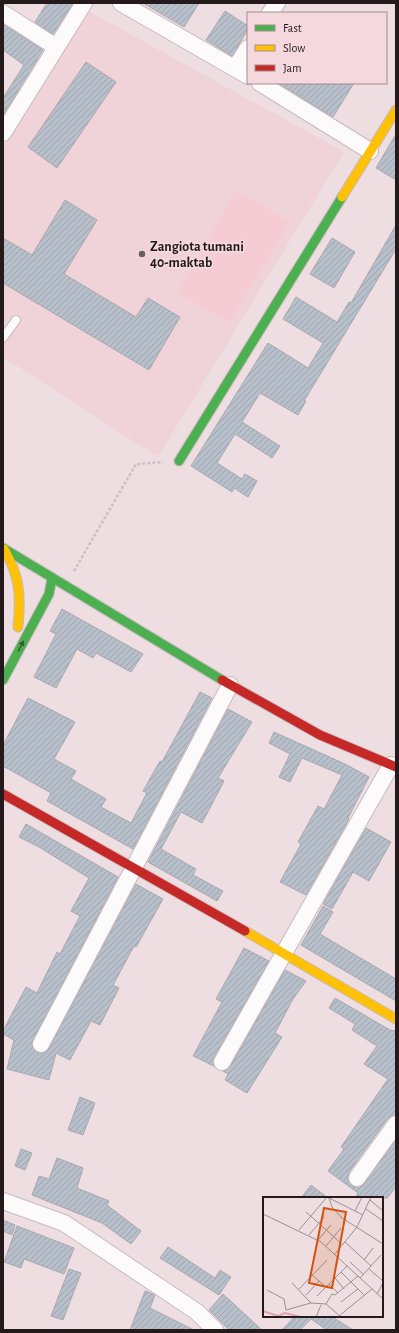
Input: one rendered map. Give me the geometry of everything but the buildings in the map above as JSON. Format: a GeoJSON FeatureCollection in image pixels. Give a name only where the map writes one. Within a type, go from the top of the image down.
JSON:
{"type":"FeatureCollection","features":[{"type":"Feature","properties":{"kind":"street"},"geometry":{"type":"LineString","coordinates":[[3,133],[84,3]]}},
{"type":"Feature","properties":{"kind":"street"},"geometry":{"type":"LineString","coordinates":[[121,3],[242,72],[247,52]]}},
{"type":"Feature","properties":{"kind":"street"},"geometry":{"type":"LineString","coordinates":[[271,12],[277,3]]}},
{"type":"Feature","properties":{"kind":"street"},"geometry":{"type":"LineString","coordinates":[[3,13],[56,47]]}},
{"type":"Feature","properties":{"kind":"street"},"geometry":{"type":"LineString","coordinates":[[262,84],[370,151]]}},
{"type":"Feature","properties":{"kind":"street"},"geometry":{"type":"LineString","coordinates":[[179,461],[396,110]]}},
{"type":"Feature","properties":{"kind":"street"},"geometry":{"type":"LineString","coordinates":[[4,549],[230,685],[339,745],[393,766],[283,953],[222,1062]]}},
{"type":"Feature","properties":{"kind":"street"},"geometry":{"type":"LineString","coordinates":[[4,549],[15,568],[20,585],[17,630],[29,608]]}},
{"type":"Feature","properties":{"kind":"street"},"geometry":{"type":"LineString","coordinates":[[39,589],[52,578]]}},
{"type":"Feature","properties":{"kind":"street"},"geometry":{"type":"LineString","coordinates":[[3,680],[48,594],[52,578]]}},
{"type":"Feature","properties":{"kind":"street"},"geometry":{"type":"LineString","coordinates":[[41,1044],[230,685]]}},
{"type":"Feature","properties":{"kind":"street"},"geometry":{"type":"LineString","coordinates":[[3,794],[396,1019]]}},
{"type":"Feature","properties":{"kind":"street"},"geometry":{"type":"LineString","coordinates":[[357,1178],[396,1124]]}},
{"type":"Feature","properties":{"kind":"street"},"geometry":{"type":"LineString","coordinates":[[3,1201],[64,1223],[197,1312],[215,1330]]}},
{"type":"Feature","properties":{"kind":"lane"},"geometry":{"type":"LineString","coordinates":[[3,338],[16,320]]}},
{"type":"Feature","properties":{"kind":"path"},"geometry":{"type":"LineString","coordinates":[[73,572],[136,464],[179,461]]}},
{"type":"Feature","properties":{"kind":"shaded area","name":"Zangiota tumani 40-maktab"},"geometry":{"type":"Polygon","coordinates":[[[85,9],[344,152],[158,457],[3,357],[3,143],[85,9]]]}},
{"type":"Feature","properties":{"kind":"shaded area"},"geometry":{"type":"Polygon","coordinates":[[[236,190],[290,222],[230,323],[177,292],[236,190]]]}},
{"type":"Feature","properties":{"kind":"traffic: fast"},"geometry":{"type":"LineString","coordinates":[[179,461],[342,197]]}},
{"type":"Feature","properties":{"kind":"traffic: fast"},"geometry":{"type":"LineString","coordinates":[[3,548],[222,680]]}},
{"type":"Feature","properties":{"kind":"traffic: fast"},"geometry":{"type":"LineString","coordinates":[[3,680],[49,594],[52,578]]}},
{"type":"Feature","properties":{"kind":"traffic: slow"},"geometry":{"type":"LineString","coordinates":[[342,197],[396,110]]}},
{"type":"Feature","properties":{"kind":"traffic: slow"},"geometry":{"type":"LineString","coordinates":[[4,549],[13,568],[18,586],[18,627]]}},
{"type":"Feature","properties":{"kind":"traffic: slow"},"geometry":{"type":"LineString","coordinates":[[245,931],[396,1019]]}},
{"type":"Feature","properties":{"kind":"traffic: jam"},"geometry":{"type":"LineString","coordinates":[[222,680],[320,735],[396,767]]}},
{"type":"Feature","properties":{"kind":"traffic: jam"},"geometry":{"type":"LineString","coordinates":[[3,794],[245,931]]}},
{"type":"Feature","properties":{"kind":"place","name":"Zangiota tumani 40-maktab"},"geometry":{"type":"Point","coordinates":[142,254]}}]}
